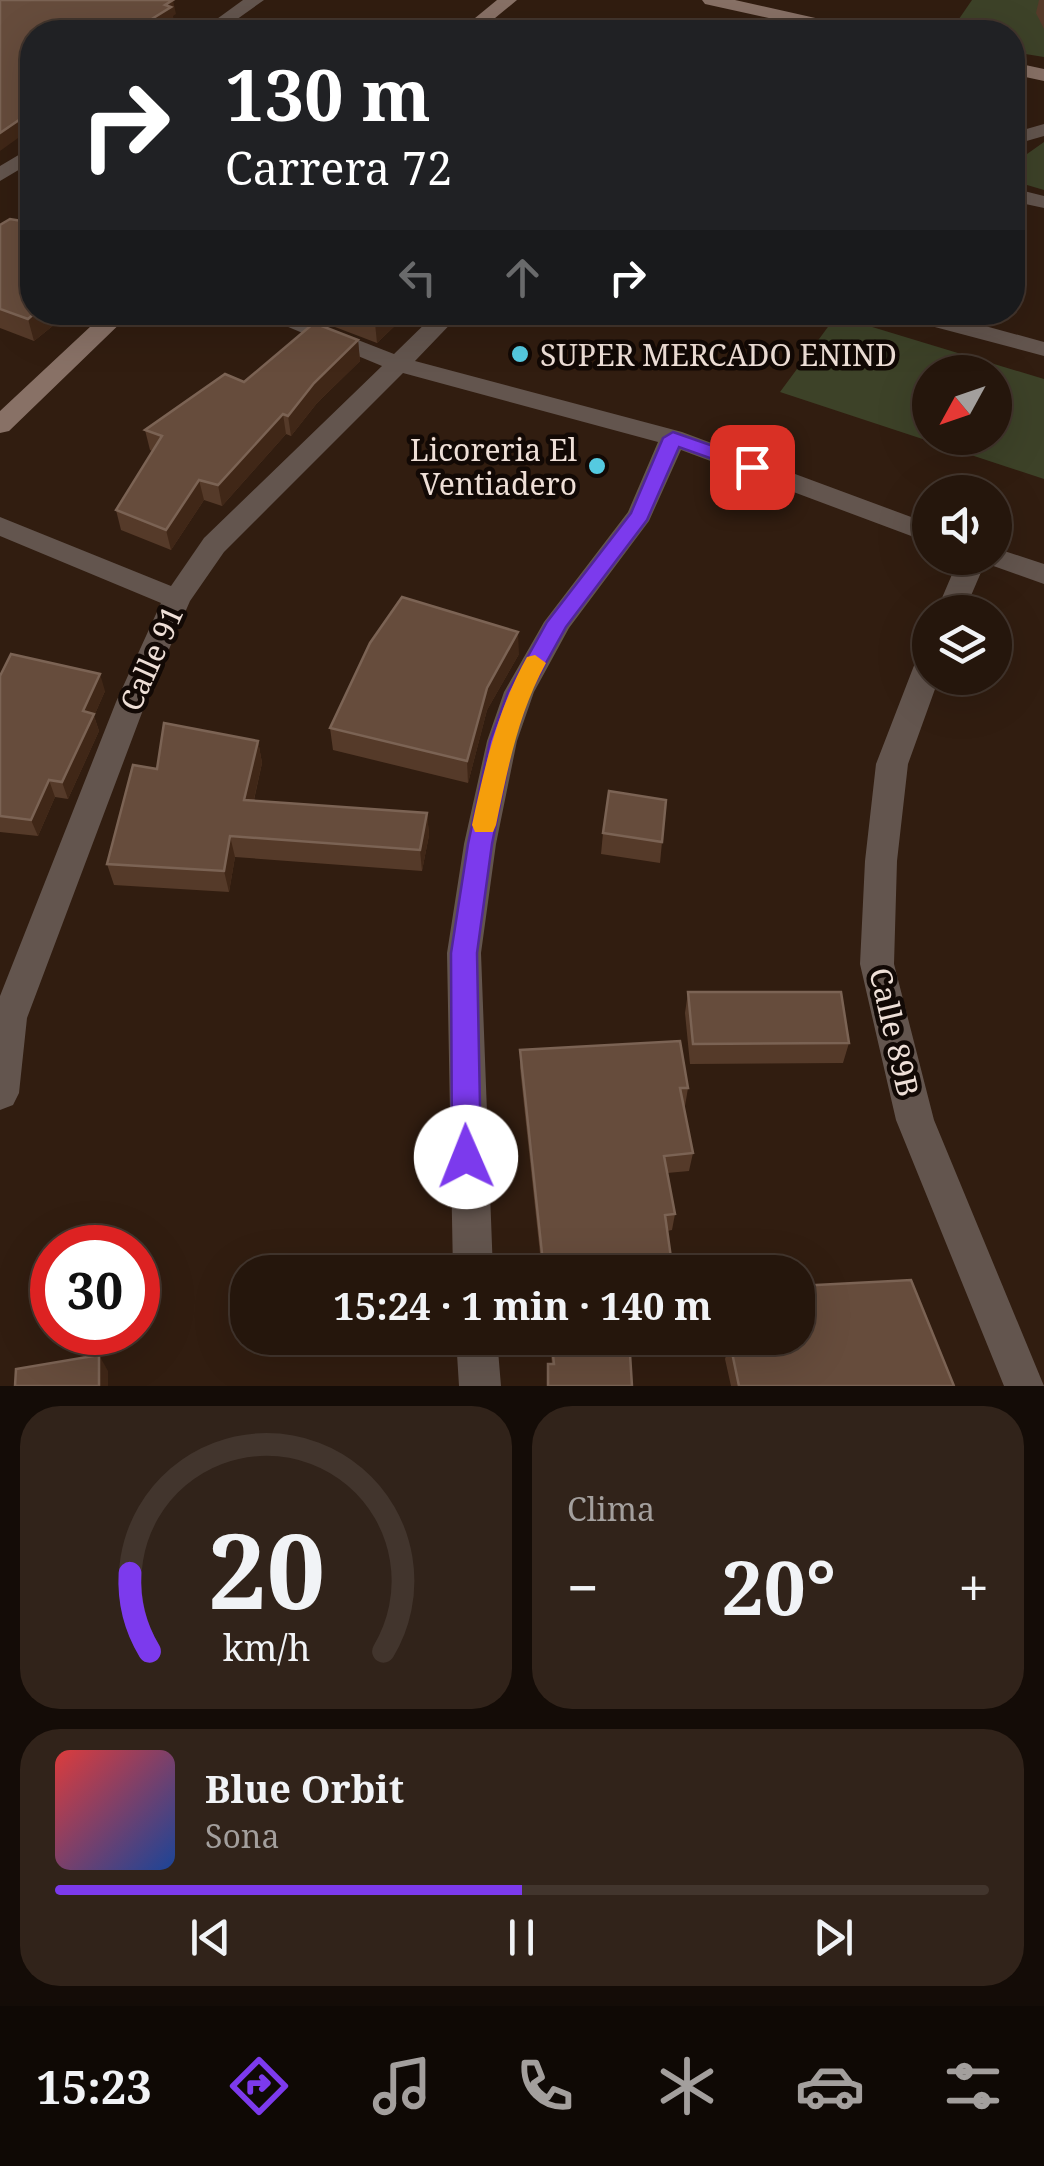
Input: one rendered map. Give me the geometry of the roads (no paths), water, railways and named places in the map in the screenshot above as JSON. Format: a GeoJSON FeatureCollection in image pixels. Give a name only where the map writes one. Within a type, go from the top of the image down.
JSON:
{"type":"FeatureCollection","features":[{"type":"Feature","properties":{"kind":"street"},"geometry":{"type":"LineString","coordinates":[[226,20],[256,0]]}},
{"type":"Feature","properties":{"kind":"street"},"geometry":{"type":"LineString","coordinates":[[482,20],[508,0]]}},
{"type":"Feature","properties":{"kind":"street"},"geometry":{"type":"LineString","coordinates":[[711,0],[800,20]]}},
{"type":"Feature","properties":{"kind":"street"},"geometry":{"type":"LineString","coordinates":[[0,424],[105,325]]}},
{"type":"Feature","properties":{"kind":"street"},"geometry":{"type":"LineString","coordinates":[[297,325],[399,364],[673,438],[912,527]]}},
{"type":"Feature","properties":{"kind":"street","name":"Calle 91"},"geometry":{"type":"LineString","coordinates":[[0,1093],[9,1018],[131,702],[176,598],[214,545],[438,325]]}},
{"type":"Feature","properties":{"kind":"street"},"geometry":{"type":"LineString","coordinates":[[953,325],[1044,349]]}},
{"type":"Feature","properties":{"kind":"street"},"geometry":{"type":"LineString","coordinates":[[472,1255],[466,1157],[464,953],[480,844],[502,741],[519,692],[558,622],[640,515],[673,438]]}},
{"type":"Feature","properties":{"kind":"street"},"geometry":{"type":"LineString","coordinates":[[0,526],[176,598]]}},
{"type":"Feature","properties":{"kind":"street"},"geometry":{"type":"LineString","coordinates":[[1012,564],[1044,574]]}},
{"type":"Feature","properties":{"kind":"street","name":"Calle 89B"},"geometry":{"type":"LineString","coordinates":[[918,695],[892,764],[881,860],[877,964],[915,1120],[1025,1386]]}},
{"type":"Feature","properties":{"kind":"street"},"geometry":{"type":"LineString","coordinates":[[478,1355],[480,1386]]}},
{"type":"Feature","properties":{"kind":"place","name":"SUPER MERCADO ENIND"},"geometry":{"type":"Point","coordinates":[520,354]}},
{"type":"Feature","properties":{"kind":"place","name":"Licoreria El Ventiadero"},"geometry":{"type":"Point","coordinates":[597,466]}}]}
